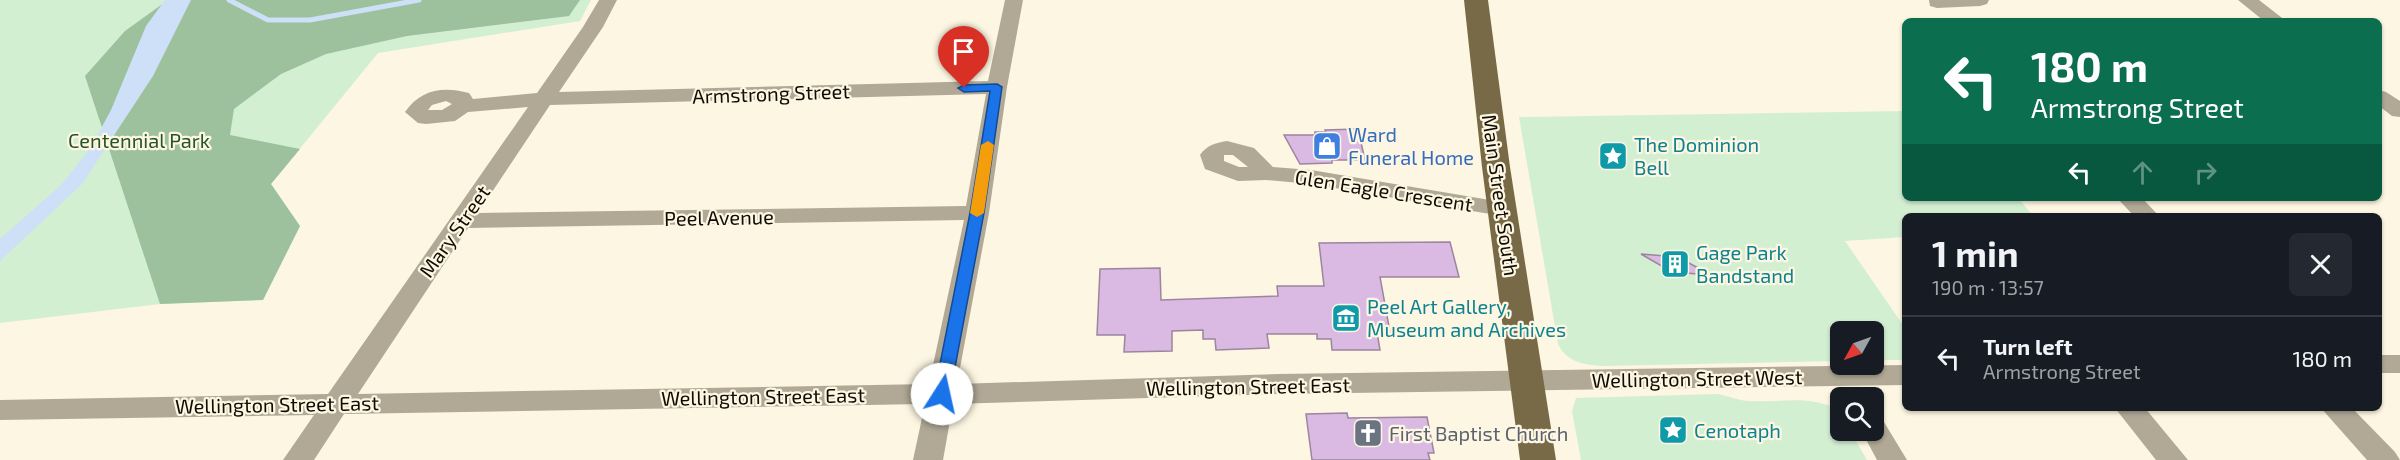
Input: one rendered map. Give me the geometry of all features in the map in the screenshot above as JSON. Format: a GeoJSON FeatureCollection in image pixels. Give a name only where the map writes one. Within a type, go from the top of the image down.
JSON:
{"type":"FeatureCollection","features":[{"type":"Feature","properties":{"kind":"main road","name":"Main Street South"},"geometry":{"type":"LineString","coordinates":[[1476,0],[1525,381],[1538,460]]}},
{"type":"Feature","properties":{"kind":"street","name":"Mary Street"},"geometry":{"type":"LineString","coordinates":[[298,460],[545,99],[593,27],[608,0]]}},
{"type":"Feature","properties":{"kind":"street"},"geometry":{"type":"LineString","coordinates":[[928,460],[977,213],[997,87],[1014,0]]}},
{"type":"Feature","properties":{"kind":"street"},"geometry":{"type":"LineString","coordinates":[[1936,1],[1980,0]]}},
{"type":"Feature","properties":{"kind":"street"},"geometry":{"type":"LineString","coordinates":[[2247,0],[2272,18]]}},
{"type":"Feature","properties":{"kind":"street"},"geometry":{"type":"LineString","coordinates":[[1936,1],[1952,18]]}},
{"type":"Feature","properties":{"kind":"street","name":"Armstrong Street"},"geometry":{"type":"LineString","coordinates":[[463,106],[545,99],[997,87]]}},
{"type":"Feature","properties":{"kind":"street"},"geometry":{"type":"LineString","coordinates":[[2382,98],[2400,111]]}},
{"type":"Feature","properties":{"kind":"street","name":"Glen Eagle Crescent"},"geometry":{"type":"LineString","coordinates":[[1266,172],[1311,177],[1502,210]]}},
{"type":"Feature","properties":{"kind":"street"},"geometry":{"type":"LineString","coordinates":[[2132,201],[2144,213]]}},
{"type":"Feature","properties":{"kind":"street","name":"Peel Avenue"},"geometry":{"type":"LineString","coordinates":[[461,221],[977,213]]}},
{"type":"Feature","properties":{"kind":"street"},"geometry":{"type":"LineString","coordinates":[[2382,364],[2400,364]]}},
{"type":"Feature","properties":{"kind":"street","name":"Wellington Street West"},"geometry":{"type":"LineString","coordinates":[[1525,381],[1847,387],[1902,376]]}},
{"type":"Feature","properties":{"kind":"street","name":"Wellington Street East"},"geometry":{"type":"LineString","coordinates":[[0,410],[942,394],[1290,384],[1525,381]]}},
{"type":"Feature","properties":{"kind":"street"},"geometry":{"type":"LineString","coordinates":[[2132,411],[2173,460]]}},
{"type":"Feature","properties":{"kind":"street"},"geometry":{"type":"LineString","coordinates":[[2338,411],[2385,460]]}},
{"type":"Feature","properties":{"kind":"street"},"geometry":{"type":"LineString","coordinates":[[1881,441],[1892,460]]}},
{"type":"Feature","properties":{"kind":"green space","name":"Centennial Park"},"geometry":{"type":"Polygon","coordinates":[[[0,0],[591,0],[580,21],[378,53],[271,184],[300,226],[263,300],[160,304],[0,323],[0,0]]]}},
{"type":"Feature","properties":{"kind":"green space"},"geometry":{"type":"Polygon","coordinates":[[[168,0],[580,0],[569,16],[407,36],[326,54],[281,74],[234,109],[230,135],[300,149],[271,184],[300,226],[263,300],[160,304],[85,76],[125,31],[168,0]]]}},
{"type":"Feature","properties":{"kind":"green space"},"geometry":{"type":"Polygon","coordinates":[[[1902,111],[1902,201],[2021,201],[2031,213],[1902,213],[1902,237],[1845,241],[1902,324],[1902,360],[1884,360],[1884,321],[1830,321],[1830,361],[1604,366],[1577,362],[1566,355],[1558,344],[1519,117],[1902,111]]]}},
{"type":"Feature","properties":{"kind":"green space"},"geometry":{"type":"Polygon","coordinates":[[[1718,394],[1746,401],[1817,402],[1830,406],[1830,441],[1856,441],[1867,460],[1581,460],[1572,411],[1576,398],[1718,394]]]}},
{"type":"Feature","properties":{"kind":"water"},"geometry":{"type":"Polygon","coordinates":[[[165,0],[191,0],[153,76],[82,184],[0,261],[0,239],[62,184],[91,147],[111,110],[146,26],[165,0]]]}},
{"type":"Feature","properties":{"kind":"building","name":"Ward Funeral Home"},"geometry":{"type":"Polygon","coordinates":[[[1358,129],[1365,160],[1332,160],[1332,163],[1300,164],[1284,135],[1315,135],[1315,132],[1326,132],[1325,130],[1358,129]]]}},
{"type":"Feature","properties":{"kind":"building"},"geometry":{"type":"Polygon","coordinates":[[[1450,242],[1459,277],[1380,277],[1390,332],[1377,332],[1380,350],[1332,350],[1331,339],[1317,339],[1317,334],[1267,334],[1269,348],[1216,350],[1215,339],[1203,339],[1203,330],[1172,331],[1172,351],[1124,352],[1125,335],[1097,335],[1100,269],[1160,268],[1161,300],[1278,296],[1277,286],[1324,286],[1319,243],[1450,242]]]}},
{"type":"Feature","properties":{"kind":"building"},"geometry":{"type":"Polygon","coordinates":[[[1641,254],[1678,257],[1711,275],[1672,272],[1641,254]]]}},
{"type":"Feature","properties":{"kind":"building","name":"First Baptist Church"},"geometry":{"type":"Polygon","coordinates":[[[1347,413],[1348,418],[1427,417],[1434,453],[1428,453],[1430,460],[1312,460],[1306,414],[1347,413]]]}},
{"type":"Feature","properties":{"kind":"waterway"},"geometry":{"type":"LineString","coordinates":[[229,0],[268,20],[310,20],[419,0]]}},
{"type":"Feature","properties":{"kind":"slow traffic"},"geometry":{"type":"LineString","coordinates":[[977,213],[988,145]]}},
{"type":"Feature","properties":{"kind":"place","name":"Ward Funeral Home"},"geometry":{"type":"Point","coordinates":[1327,146]}},
{"type":"Feature","properties":{"kind":"place","name":"The Dominion Bell"},"geometry":{"type":"Point","coordinates":[1613,156]}},
{"type":"Feature","properties":{"kind":"place","name":"Gage Park Bandstand"},"geometry":{"type":"Point","coordinates":[1675,264]}},
{"type":"Feature","properties":{"kind":"place","name":"Peel Art Gallery, Museum and Archives"},"geometry":{"type":"Point","coordinates":[1346,318]}},
{"type":"Feature","properties":{"kind":"place","name":"Cenotaph"},"geometry":{"type":"Point","coordinates":[1673,430]}},
{"type":"Feature","properties":{"kind":"place","name":"First Baptist Church"},"geometry":{"type":"Point","coordinates":[1368,433]}},
{"type":"Feature","properties":{"kind":"route"},"geometry":{"type":"LineString","coordinates":[[942,394],[977,213],[997,87],[964,88]]}}]}
